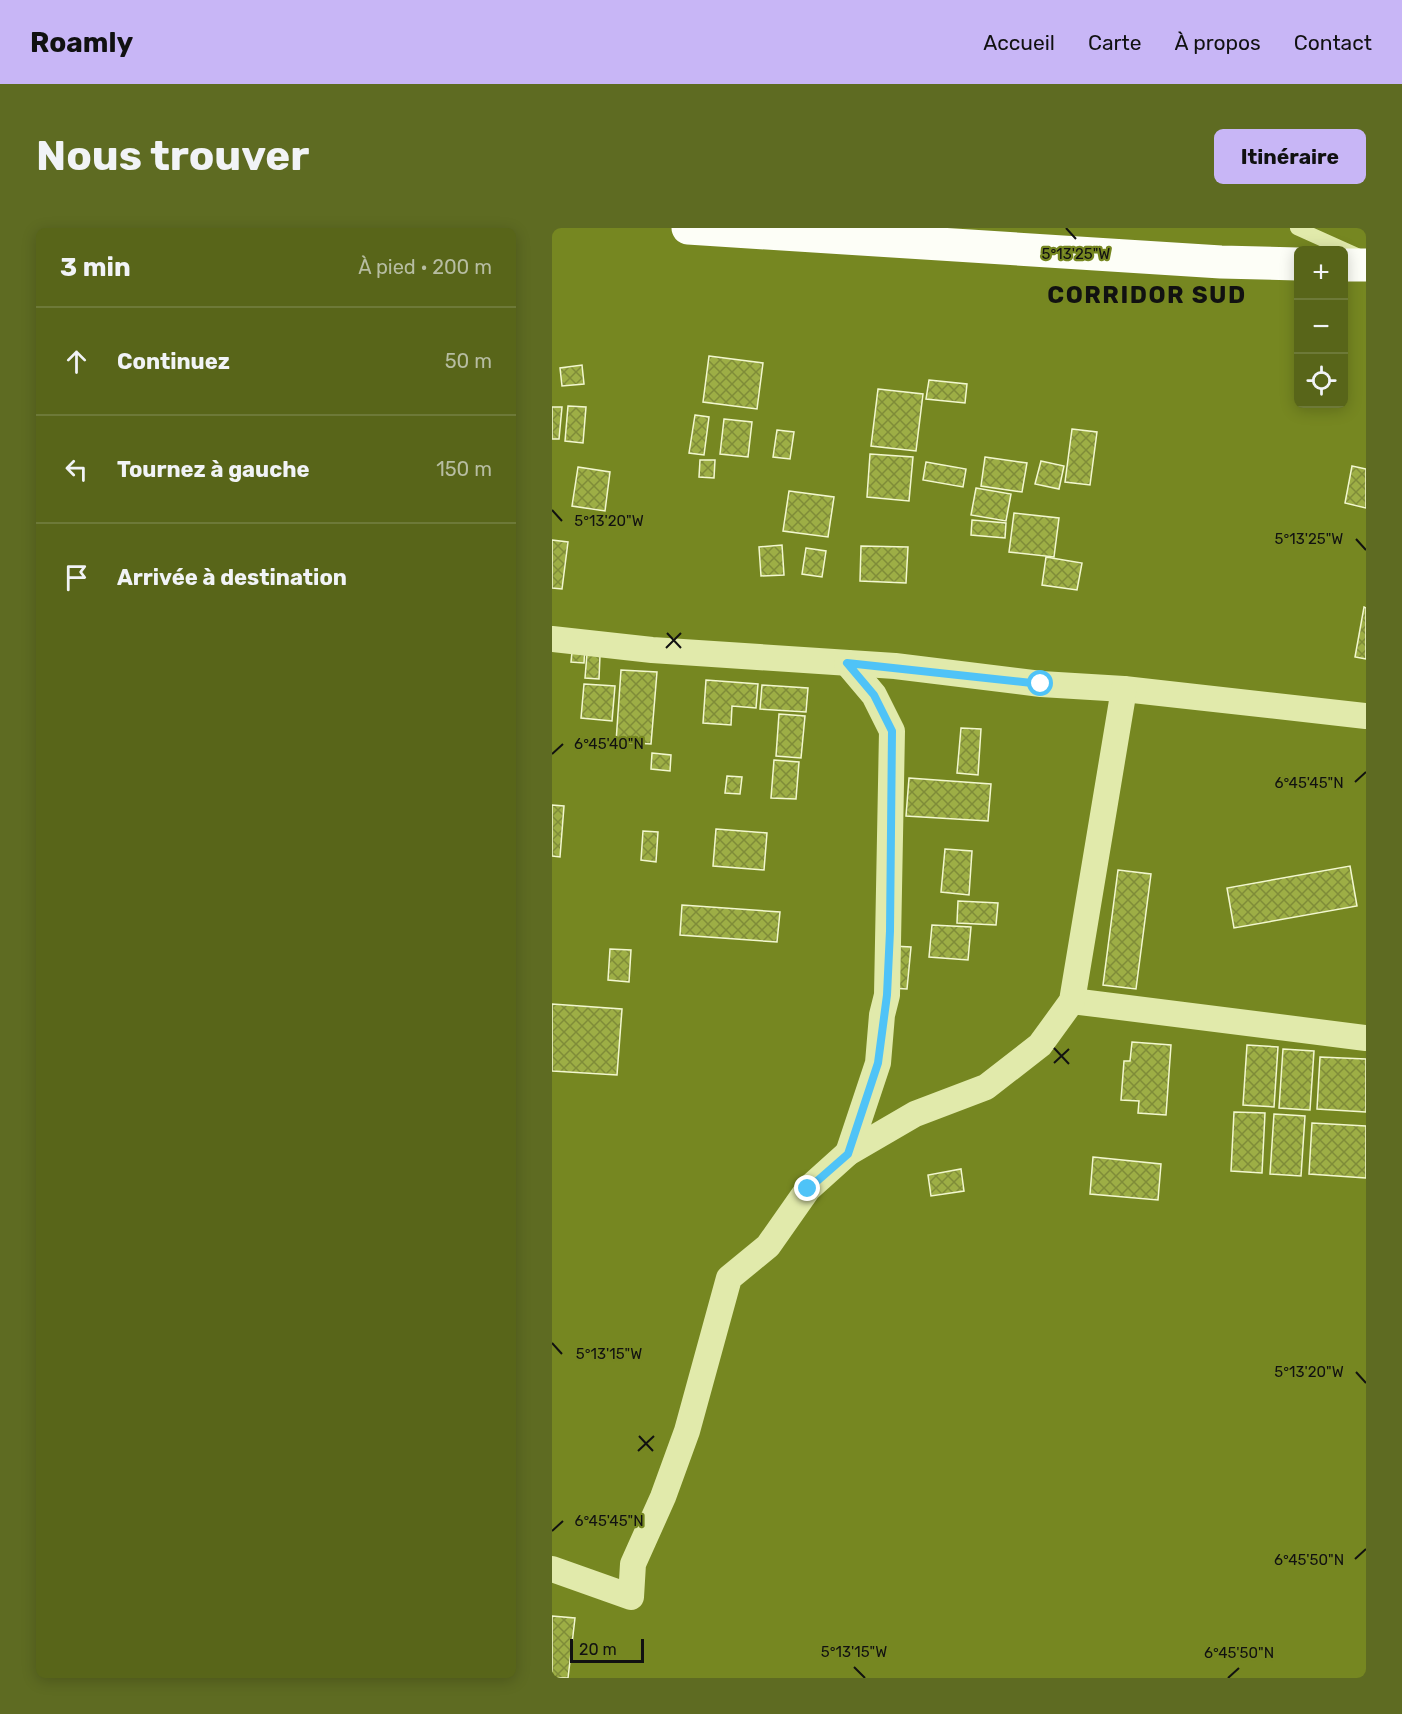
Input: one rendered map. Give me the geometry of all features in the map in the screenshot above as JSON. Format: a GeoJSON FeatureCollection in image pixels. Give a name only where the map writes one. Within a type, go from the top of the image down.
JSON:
{"type":"FeatureCollection","features":[{"type":"Feature","properties":{"kind":"highway"},"geometry":{"type":"LineString","coordinates":[[688,228],[1221,262],[1294,264]]}},
{"type":"Feature","properties":{"kind":"highway"},"geometry":{"type":"LineString","coordinates":[[1348,265],[1366,265]]}},
{"type":"Feature","properties":{"kind":"street"},"geometry":{"type":"LineString","coordinates":[[552,639],[652,650],[847,663],[1041,684],[1124,689],[1366,716]]}},
{"type":"Feature","properties":{"kind":"street"},"geometry":{"type":"LineString","coordinates":[[847,663],[874,695],[892,731],[887,995],[878,1063],[848,1154]]}},
{"type":"Feature","properties":{"kind":"street"},"geometry":{"type":"LineString","coordinates":[[552,1569],[631,1597],[633,1564],[663,1497],[687,1431],[729,1278],[768,1246],[808,1189],[848,1154],[915,1114],[986,1086],[1040,1045],[1072,1001],[1124,689]]}},
{"type":"Feature","properties":{"kind":"street"},"geometry":{"type":"LineString","coordinates":[[1072,1001],[1366,1038]]}},
{"type":"Feature","properties":{"kind":"lane"},"geometry":{"type":"LineString","coordinates":[[1297,228],[1366,260]]}},
{"type":"Feature","properties":{"kind":"building"},"geometry":{"type":"Polygon","coordinates":[[[709,356],[763,363],[757,409],[703,402],[709,356]]]}},
{"type":"Feature","properties":{"kind":"building"},"geometry":{"type":"Polygon","coordinates":[[[582,365],[584,384],[562,386],[560,368],[582,365]]]}},
{"type":"Feature","properties":{"kind":"building"},"geometry":{"type":"Polygon","coordinates":[[[929,380],[967,384],[965,403],[926,399],[929,380]]]}},
{"type":"Feature","properties":{"kind":"building"},"geometry":{"type":"Polygon","coordinates":[[[878,389],[923,394],[916,451],[871,446],[878,389]]]}},
{"type":"Feature","properties":{"kind":"building"},"geometry":{"type":"Polygon","coordinates":[[[568,406],[586,407],[583,443],[565,441],[568,406]]]}},
{"type":"Feature","properties":{"kind":"building"},"geometry":{"type":"Polygon","coordinates":[[[552,407],[562,407],[559,439],[552,439],[552,407]]]}},
{"type":"Feature","properties":{"kind":"building"},"geometry":{"type":"Polygon","coordinates":[[[695,415],[709,417],[704,455],[689,453],[695,415]]]}},
{"type":"Feature","properties":{"kind":"building"},"geometry":{"type":"Polygon","coordinates":[[[724,419],[752,422],[748,457],[720,454],[724,419]]]}},
{"type":"Feature","properties":{"kind":"building"},"geometry":{"type":"Polygon","coordinates":[[[1072,429],[1097,432],[1090,485],[1065,482],[1072,429]]]}},
{"type":"Feature","properties":{"kind":"building"},"geometry":{"type":"Polygon","coordinates":[[[777,430],[794,432],[790,459],[773,457],[777,430]]]}},
{"type":"Feature","properties":{"kind":"building"},"geometry":{"type":"Polygon","coordinates":[[[870,454],[913,457],[909,501],[867,497],[870,454]]]}},
{"type":"Feature","properties":{"kind":"building"},"geometry":{"type":"Polygon","coordinates":[[[985,457],[1027,463],[1022,492],[981,486],[985,457]]]}},
{"type":"Feature","properties":{"kind":"building"},"geometry":{"type":"Polygon","coordinates":[[[700,460],[715,460],[714,478],[699,477],[700,460]]]}},
{"type":"Feature","properties":{"kind":"building"},"geometry":{"type":"Polygon","coordinates":[[[1041,461],[1064,466],[1059,489],[1035,484],[1041,461]]]}},
{"type":"Feature","properties":{"kind":"building"},"geometry":{"type":"Polygon","coordinates":[[[926,462],[966,469],[963,487],[923,480],[926,462]]]}},
{"type":"Feature","properties":{"kind":"building"},"geometry":{"type":"Polygon","coordinates":[[[1352,466],[1366,469],[1366,508],[1345,503],[1352,466]]]}},
{"type":"Feature","properties":{"kind":"building"},"geometry":{"type":"Polygon","coordinates":[[[578,467],[610,472],[605,511],[572,506],[578,467]]]}},
{"type":"Feature","properties":{"kind":"building"},"geometry":{"type":"Polygon","coordinates":[[[976,488],[1011,494],[1006,521],[971,515],[976,488]]]}},
{"type":"Feature","properties":{"kind":"building"},"geometry":{"type":"Polygon","coordinates":[[[789,491],[834,497],[828,537],[783,531],[789,491]]]}},
{"type":"Feature","properties":{"kind":"building"},"geometry":{"type":"Polygon","coordinates":[[[1014,513],[1059,518],[1054,557],[1009,552],[1014,513]]]}},
{"type":"Feature","properties":{"kind":"building"},"geometry":{"type":"Polygon","coordinates":[[[972,520],[1006,523],[1005,538],[971,535],[972,520]]]}},
{"type":"Feature","properties":{"kind":"building"},"geometry":{"type":"Polygon","coordinates":[[[552,540],[568,542],[562,589],[552,588],[552,540]]]}},
{"type":"Feature","properties":{"kind":"building"},"geometry":{"type":"Polygon","coordinates":[[[782,545],[784,575],[761,576],[759,547],[782,545]]]}},
{"type":"Feature","properties":{"kind":"building"},"geometry":{"type":"Polygon","coordinates":[[[861,546],[908,547],[906,583],[860,581],[861,546]]]}},
{"type":"Feature","properties":{"kind":"building"},"geometry":{"type":"Polygon","coordinates":[[[806,548],[826,551],[822,577],[802,574],[806,548]]]}},
{"type":"Feature","properties":{"kind":"building"},"geometry":{"type":"Polygon","coordinates":[[[1046,557],[1082,563],[1077,590],[1042,585],[1046,557]]]}},
{"type":"Feature","properties":{"kind":"building"},"geometry":{"type":"Polygon","coordinates":[[[1364,607],[1366,608],[1366,659],[1355,657],[1364,607]]]}},
{"type":"Feature","properties":{"kind":"building"},"geometry":{"type":"Polygon","coordinates":[[[573,643],[585,645],[584,663],[571,662],[573,643]]]}},
{"type":"Feature","properties":{"kind":"building"},"geometry":{"type":"Polygon","coordinates":[[[587,654],[600,655],[599,679],[585,678],[587,654]]]}},
{"type":"Feature","properties":{"kind":"building"},"geometry":{"type":"Polygon","coordinates":[[[621,670],[657,672],[651,744],[616,742],[621,670]]]}},
{"type":"Feature","properties":{"kind":"building"},"geometry":{"type":"Polygon","coordinates":[[[706,680],[758,684],[756,708],[732,706],[731,725],[703,723],[706,680]]]}},
{"type":"Feature","properties":{"kind":"building"},"geometry":{"type":"Polygon","coordinates":[[[584,684],[615,686],[612,721],[581,718],[584,684]]]}},
{"type":"Feature","properties":{"kind":"building"},"geometry":{"type":"Polygon","coordinates":[[[762,685],[808,688],[806,712],[760,709],[762,685]]]}},
{"type":"Feature","properties":{"kind":"building"},"geometry":{"type":"Polygon","coordinates":[[[779,714],[805,716],[801,758],[776,756],[779,714]]]}},
{"type":"Feature","properties":{"kind":"building"},"geometry":{"type":"Polygon","coordinates":[[[961,728],[981,729],[978,775],[957,773],[961,728]]]}},
{"type":"Feature","properties":{"kind":"building"},"geometry":{"type":"Polygon","coordinates":[[[652,753],[671,755],[670,771],[651,769],[652,753]]]}},
{"type":"Feature","properties":{"kind":"building"},"geometry":{"type":"Polygon","coordinates":[[[774,760],[799,762],[796,799],[771,798],[774,760]]]}},
{"type":"Feature","properties":{"kind":"building"},"geometry":{"type":"Polygon","coordinates":[[[727,776],[742,777],[740,794],[725,793],[727,776]]]}},
{"type":"Feature","properties":{"kind":"building"},"geometry":{"type":"Polygon","coordinates":[[[909,778],[991,784],[988,821],[906,816],[909,778]]]}},
{"type":"Feature","properties":{"kind":"building"},"geometry":{"type":"Polygon","coordinates":[[[552,805],[564,806],[560,857],[552,856],[552,805]]]}},
{"type":"Feature","properties":{"kind":"building"},"geometry":{"type":"Polygon","coordinates":[[[716,829],[767,833],[764,870],[713,866],[716,829]]]}},
{"type":"Feature","properties":{"kind":"building"},"geometry":{"type":"Polygon","coordinates":[[[643,831],[658,832],[656,862],[641,860],[643,831]]]}},
{"type":"Feature","properties":{"kind":"building"},"geometry":{"type":"Polygon","coordinates":[[[945,849],[972,851],[969,895],[941,892],[945,849]]]}},
{"type":"Feature","properties":{"kind":"building"},"geometry":{"type":"Polygon","coordinates":[[[1350,866],[1357,906],[1234,928],[1227,888],[1350,866]]]}},
{"type":"Feature","properties":{"kind":"building"},"geometry":{"type":"Polygon","coordinates":[[[1118,870],[1151,874],[1136,989],[1103,985],[1118,870]]]}},
{"type":"Feature","properties":{"kind":"building"},"geometry":{"type":"Polygon","coordinates":[[[958,901],[998,903],[996,925],[957,923],[958,901]]]}},
{"type":"Feature","properties":{"kind":"building"},"geometry":{"type":"Polygon","coordinates":[[[682,905],[780,912],[777,942],[680,935],[682,905]]]}},
{"type":"Feature","properties":{"kind":"building"},"geometry":{"type":"Polygon","coordinates":[[[932,925],[971,927],[968,960],[929,957],[932,925]]]}},
{"type":"Feature","properties":{"kind":"building"},"geometry":{"type":"Polygon","coordinates":[[[892,946],[911,947],[907,989],[889,988],[892,946]]]}},
{"type":"Feature","properties":{"kind":"building"},"geometry":{"type":"Polygon","coordinates":[[[610,949],[631,950],[629,982],[608,980],[610,949]]]}},
{"type":"Feature","properties":{"kind":"building"},"geometry":{"type":"Polygon","coordinates":[[[552,1004],[622,1009],[617,1075],[552,1071],[552,1004]]]}},
{"type":"Feature","properties":{"kind":"building"},"geometry":{"type":"Polygon","coordinates":[[[1132,1042],[1171,1045],[1166,1115],[1138,1113],[1139,1101],[1121,1100],[1124,1061],[1130,1061],[1132,1042]]]}},
{"type":"Feature","properties":{"kind":"building"},"geometry":{"type":"Polygon","coordinates":[[[1247,1045],[1278,1047],[1274,1107],[1243,1105],[1247,1045]]]}},
{"type":"Feature","properties":{"kind":"building"},"geometry":{"type":"Polygon","coordinates":[[[1283,1049],[1314,1051],[1310,1110],[1279,1108],[1283,1049]]]}},
{"type":"Feature","properties":{"kind":"building"},"geometry":{"type":"Polygon","coordinates":[[[1320,1057],[1366,1059],[1366,1112],[1317,1109],[1320,1057]]]}},
{"type":"Feature","properties":{"kind":"building"},"geometry":{"type":"Polygon","coordinates":[[[1234,1112],[1265,1113],[1262,1173],[1231,1171],[1234,1112]]]}},
{"type":"Feature","properties":{"kind":"building"},"geometry":{"type":"Polygon","coordinates":[[[1274,1114],[1305,1116],[1301,1176],[1270,1174],[1274,1114]]]}},
{"type":"Feature","properties":{"kind":"building"},"geometry":{"type":"Polygon","coordinates":[[[1312,1123],[1366,1126],[1366,1178],[1309,1174],[1312,1123]]]}},
{"type":"Feature","properties":{"kind":"building"},"geometry":{"type":"Polygon","coordinates":[[[1093,1157],[1161,1164],[1158,1200],[1090,1194],[1093,1157]]]}},
{"type":"Feature","properties":{"kind":"building"},"geometry":{"type":"Polygon","coordinates":[[[961,1169],[964,1191],[931,1196],[928,1175],[961,1169]]]}},
{"type":"Feature","properties":{"kind":"building"},"geometry":{"type":"Polygon","coordinates":[[[552,1616],[575,1618],[568,1678],[552,1678],[552,1616]]]}},
{"type":"Feature","properties":{"kind":"district","name":"CORRIDOR SUD"},"geometry":{"type":"Point","coordinates":[1147,295]}},
{"type":"Feature","properties":{"kind":"route"},"geometry":{"type":"LineString","coordinates":[[808,1189],[848,1154],[866,1106],[878,1063],[882,1015],[887,995],[892,731],[874,695],[847,663],[895,666],[1041,684]]}}]}
